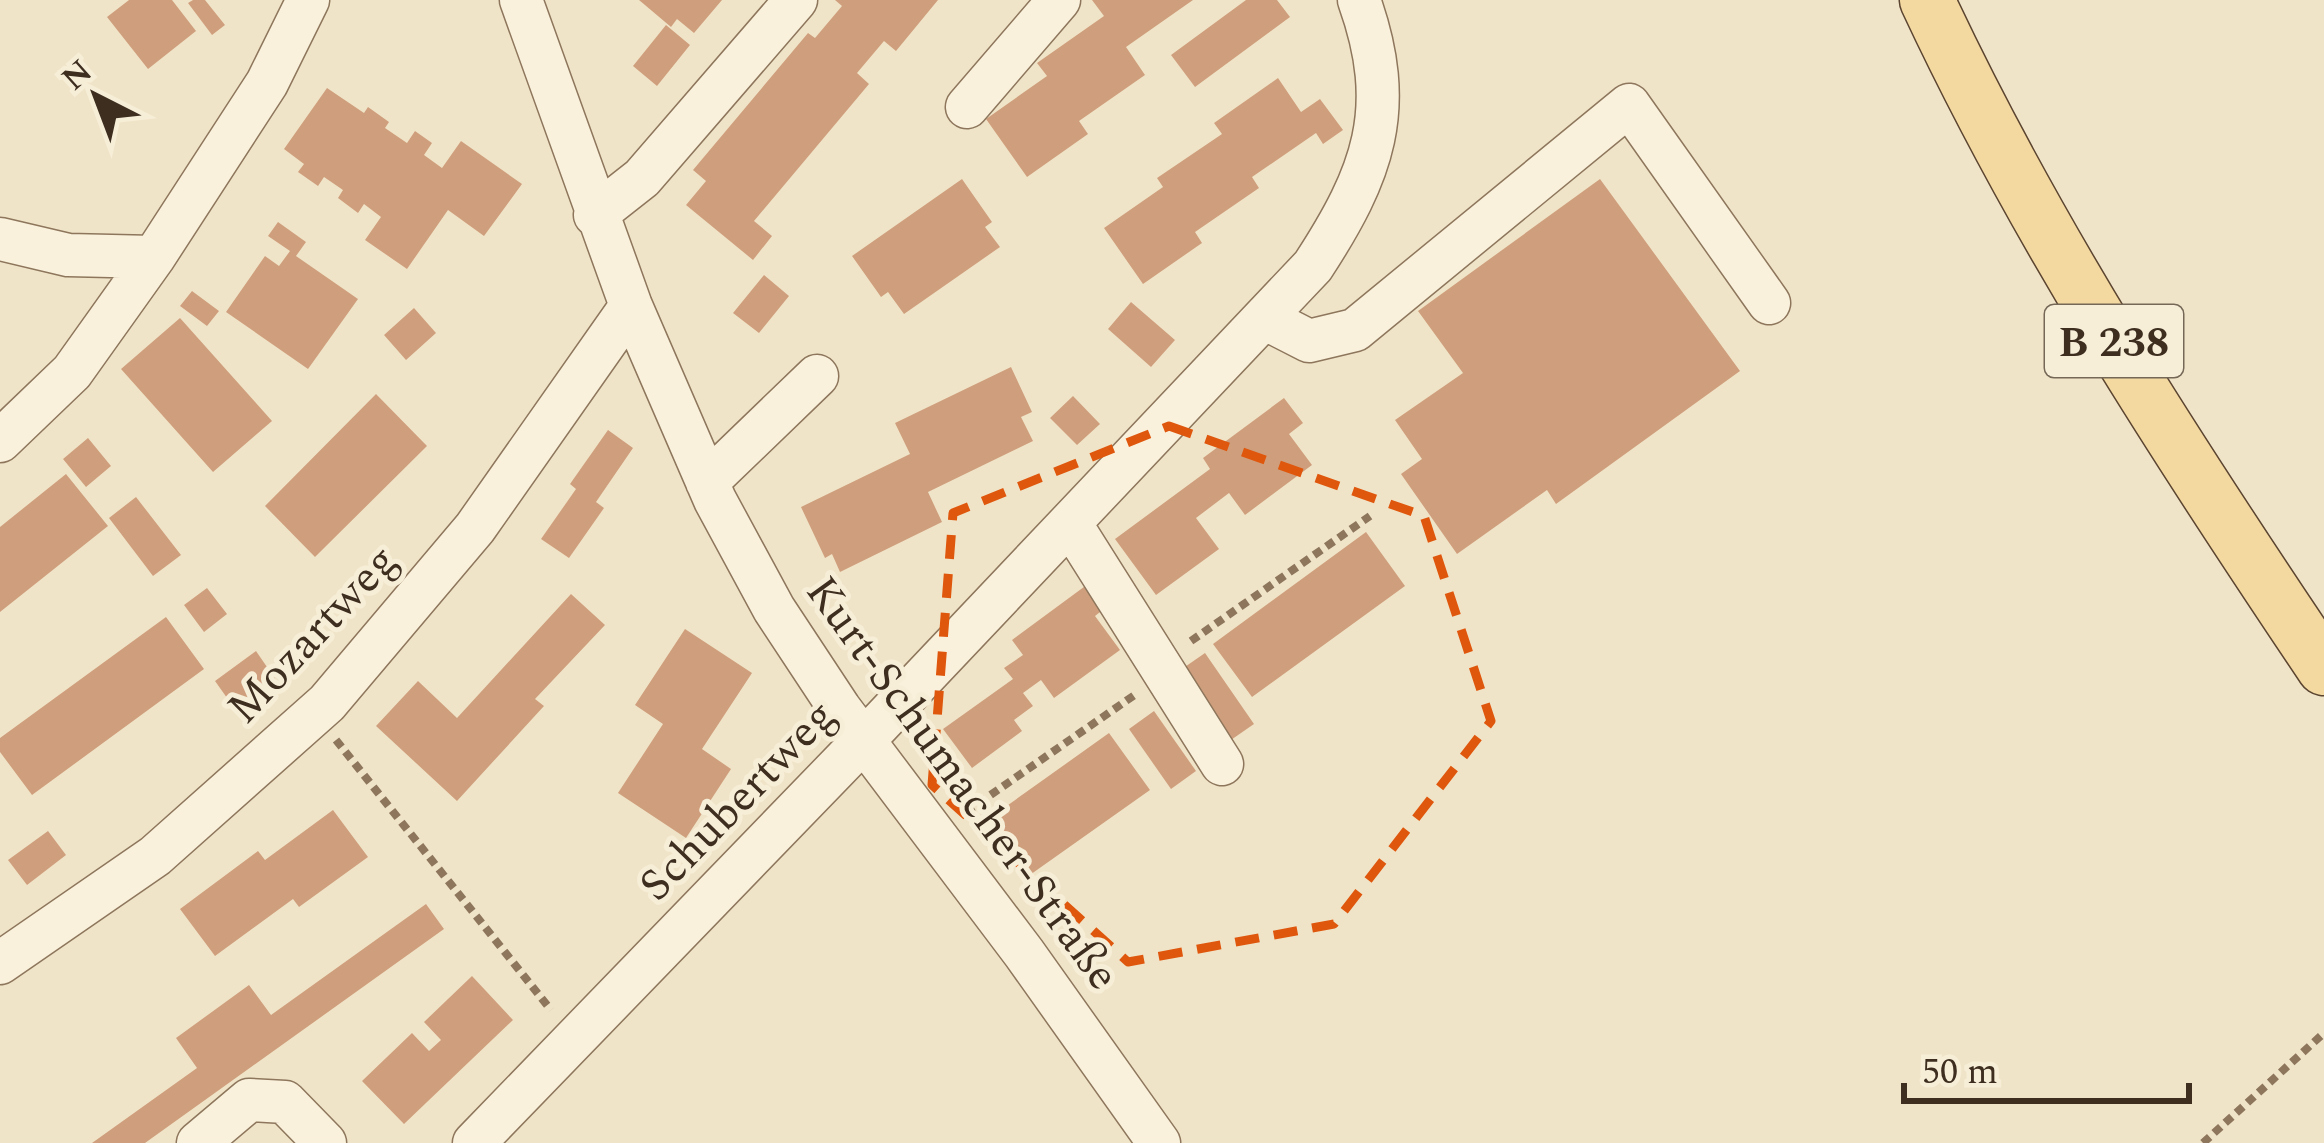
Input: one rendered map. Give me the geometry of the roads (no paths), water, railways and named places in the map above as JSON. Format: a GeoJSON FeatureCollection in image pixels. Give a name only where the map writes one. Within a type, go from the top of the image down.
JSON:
{"type":"FeatureCollection","features":[{"type":"Feature","properties":{"kind":"main road","name":"B 238"},"geometry":{"type":"LineString","coordinates":[[1927,0],[1958,66],[2104,326],[2324,668]]}},
{"type":"Feature","properties":{"kind":"street"},"geometry":{"type":"LineString","coordinates":[[0,441],[72,372],[154,257],[267,83],[308,0]]}},
{"type":"Feature","properties":{"kind":"street","name":"Kurt-Schumacher-Straße"},"geometry":{"type":"LineString","coordinates":[[521,0],[631,306],[707,482],[775,609],[840,709],[1159,1143]]}},
{"type":"Feature","properties":{"kind":"street"},"geometry":{"type":"LineString","coordinates":[[595,215],[642,178],[796,0]]}},
{"type":"Feature","properties":{"kind":"street"},"geometry":{"type":"LineString","coordinates":[[967,107],[1059,0]]}},
{"type":"Feature","properties":{"kind":"street","name":"Schubertweg"},"geometry":{"type":"LineString","coordinates":[[474,1143],[866,739],[1312,266],[1351,208],[1376,144],[1373,39],[1359,0]]}},
{"type":"Feature","properties":{"kind":"street"},"geometry":{"type":"LineString","coordinates":[[1264,318],[1309,341],[1354,330],[1629,104],[1768,303]]}},
{"type":"Feature","properties":{"kind":"street"},"geometry":{"type":"LineString","coordinates":[[0,239],[68,255],[154,257]]}},
{"type":"Feature","properties":{"kind":"street","name":"Mozartweg"},"geometry":{"type":"LineString","coordinates":[[0,963],[155,856],[315,714],[475,527],[631,306]]}},
{"type":"Feature","properties":{"kind":"street"},"geometry":{"type":"LineString","coordinates":[[707,482],[817,376]]}},
{"type":"Feature","properties":{"kind":"street"},"geometry":{"type":"LineString","coordinates":[[1070,524],[1222,764]]}},
{"type":"Feature","properties":{"kind":"street"},"geometry":{"type":"LineString","coordinates":[[198,1143],[249,1100],[284,1102],[325,1143]]}}]}
